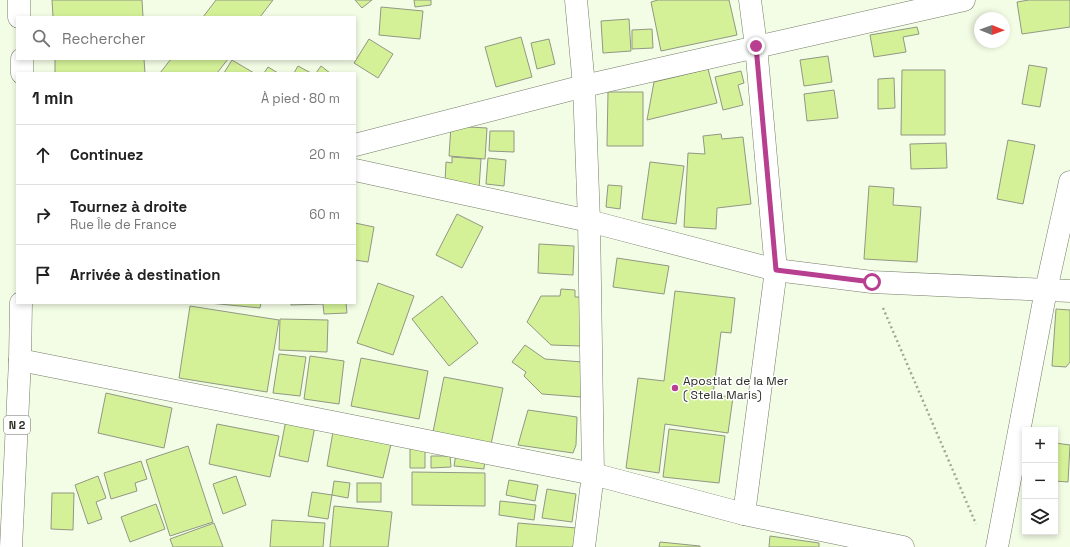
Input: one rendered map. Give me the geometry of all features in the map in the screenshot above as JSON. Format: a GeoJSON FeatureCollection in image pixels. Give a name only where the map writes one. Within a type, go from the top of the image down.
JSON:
{"type":"FeatureCollection","features":[{"type":"Feature","properties":{"kind":"street"},"geometry":{"type":"LineString","coordinates":[[19,0],[20,16]]}},
{"type":"Feature","properties":{"kind":"street"},"geometry":{"type":"LineString","coordinates":[[576,0],[584,86],[589,221],[593,474],[584,547]]}},
{"type":"Feature","properties":{"kind":"street"},"geometry":{"type":"LineString","coordinates":[[744,514],[776,270],[756,46],[750,0]]}},
{"type":"Feature","properties":{"kind":"street"},"geometry":{"type":"LineString","coordinates":[[356,145],[584,86],[964,0]]}},
{"type":"Feature","properties":{"kind":"street"},"geometry":{"type":"LineString","coordinates":[[22,60],[22,72]]}},
{"type":"Feature","properties":{"kind":"street"},"geometry":{"type":"LineString","coordinates":[[356,170],[589,221],[776,270],[872,282],[1070,291]]}},
{"type":"Feature","properties":{"kind":"street"},"geometry":{"type":"LineString","coordinates":[[997,547],[1046,290],[1070,182]]}},
{"type":"Feature","properties":{"kind":"street","name":"N 2"},"geometry":{"type":"LineString","coordinates":[[10,547],[20,360],[21,304]]}},
{"type":"Feature","properties":{"kind":"street"},"geometry":{"type":"LineString","coordinates":[[20,360],[593,474],[744,514],[903,547]]}},
{"type":"Feature","properties":{"kind":"path"},"geometry":{"type":"LineString","coordinates":[[872,282],[976,526]]}},
{"type":"Feature","properties":{"kind":"building"},"geometry":{"type":"Polygon","coordinates":[[[52,0],[142,0],[143,16],[53,16],[52,0]]]}},
{"type":"Feature","properties":{"kind":"building"},"geometry":{"type":"Polygon","coordinates":[[[216,0],[273,0],[261,16],[204,16],[216,0]]]}},
{"type":"Feature","properties":{"kind":"building"},"geometry":{"type":"Polygon","coordinates":[[[355,0],[372,0],[362,8],[355,0]]]}},
{"type":"Feature","properties":{"kind":"building"},"geometry":{"type":"Polygon","coordinates":[[[414,0],[431,0],[431,5],[415,7],[414,0]]]}},
{"type":"Feature","properties":{"kind":"building"},"geometry":{"type":"Polygon","coordinates":[[[658,0],[729,0],[737,35],[661,51],[651,2],[658,0]]]}},
{"type":"Feature","properties":{"kind":"building"},"geometry":{"type":"Polygon","coordinates":[[[1029,0],[1070,0],[1070,27],[1022,34],[1017,2],[1029,0]]]}},
{"type":"Feature","properties":{"kind":"building"},"geometry":{"type":"Polygon","coordinates":[[[381,7],[423,11],[420,39],[379,35],[381,7]]]}},
{"type":"Feature","properties":{"kind":"building"},"geometry":{"type":"Polygon","coordinates":[[[629,19],[631,51],[603,53],[601,21],[629,19]]]}},
{"type":"Feature","properties":{"kind":"building"},"geometry":{"type":"Polygon","coordinates":[[[917,27],[919,34],[903,37],[906,52],[874,57],[870,35],[917,27]]]}},
{"type":"Feature","properties":{"kind":"building"},"geometry":{"type":"Polygon","coordinates":[[[652,29],[653,48],[632,49],[632,30],[652,29]]]}},
{"type":"Feature","properties":{"kind":"building"},"geometry":{"type":"Polygon","coordinates":[[[521,37],[532,77],[496,87],[485,47],[521,37]]]}},
{"type":"Feature","properties":{"kind":"building"},"geometry":{"type":"Polygon","coordinates":[[[369,39],[393,54],[378,78],[354,63],[369,39]]]}},
{"type":"Feature","properties":{"kind":"building"},"geometry":{"type":"Polygon","coordinates":[[[549,39],[555,64],[537,69],[531,43],[549,39]]]}},
{"type":"Feature","properties":{"kind":"building"},"geometry":{"type":"Polygon","coordinates":[[[828,56],[832,82],[804,86],[800,60],[828,56]]]}},
{"type":"Feature","properties":{"kind":"building"},"geometry":{"type":"Polygon","coordinates":[[[55,60],[144,60],[145,72],[55,72],[55,60]]]}},
{"type":"Feature","properties":{"kind":"building"},"geometry":{"type":"Polygon","coordinates":[[[170,60],[227,60],[218,72],[161,72],[170,60]]]}},
{"type":"Feature","properties":{"kind":"building"},"geometry":{"type":"Polygon","coordinates":[[[232,60],[252,72],[225,72],[232,60]]]}},
{"type":"Feature","properties":{"kind":"building"},"geometry":{"type":"Polygon","coordinates":[[[1029,65],[1047,68],[1040,107],[1022,104],[1029,65]]]}},
{"type":"Feature","properties":{"kind":"building"},"geometry":{"type":"Polygon","coordinates":[[[298,66],[309,72],[295,72],[298,66]]]}},
{"type":"Feature","properties":{"kind":"building"},"geometry":{"type":"Polygon","coordinates":[[[321,66],[329,72],[317,72],[321,66]]]}},
{"type":"Feature","properties":{"kind":"building"},"geometry":{"type":"Polygon","coordinates":[[[268,67],[276,72],[265,72],[268,67]]]}},
{"type":"Feature","properties":{"kind":"building"},"geometry":{"type":"Polygon","coordinates":[[[708,69],[717,103],[647,120],[654,82],[708,69]]]}},
{"type":"Feature","properties":{"kind":"building"},"geometry":{"type":"Polygon","coordinates":[[[902,70],[945,70],[945,135],[901,135],[902,70]]]}},
{"type":"Feature","properties":{"kind":"building"},"geometry":{"type":"Polygon","coordinates":[[[741,71],[744,83],[738,85],[743,105],[723,110],[715,77],[741,71]]]}},
{"type":"Feature","properties":{"kind":"building"},"geometry":{"type":"Polygon","coordinates":[[[894,78],[895,108],[878,109],[878,79],[894,78]]]}},
{"type":"Feature","properties":{"kind":"building"},"geometry":{"type":"Polygon","coordinates":[[[834,90],[838,118],[807,121],[804,94],[834,90]]]}},
{"type":"Feature","properties":{"kind":"building"},"geometry":{"type":"Polygon","coordinates":[[[608,92],[643,92],[643,146],[607,146],[608,92]]]}},
{"type":"Feature","properties":{"kind":"building"},"geometry":{"type":"Polygon","coordinates":[[[451,126],[487,128],[485,159],[449,156],[451,126]]]}},
{"type":"Feature","properties":{"kind":"building"},"geometry":{"type":"Polygon","coordinates":[[[490,131],[514,131],[514,152],[489,151],[490,131]]]}},
{"type":"Feature","properties":{"kind":"building"},"geometry":{"type":"Polygon","coordinates":[[[721,134],[722,139],[743,137],[751,204],[717,208],[716,229],[684,227],[688,153],[705,154],[703,136],[721,134]]]}},
{"type":"Feature","properties":{"kind":"building"},"geometry":{"type":"Polygon","coordinates":[[[1008,140],[1035,145],[1023,204],[997,199],[1008,140]]]}},
{"type":"Feature","properties":{"kind":"building"},"geometry":{"type":"Polygon","coordinates":[[[946,143],[947,168],[911,169],[910,144],[946,143]]]}},
{"type":"Feature","properties":{"kind":"building"},"geometry":{"type":"Polygon","coordinates":[[[452,157],[481,159],[479,189],[445,182],[446,162],[452,163],[452,157]]]}},
{"type":"Feature","properties":{"kind":"building"},"geometry":{"type":"Polygon","coordinates":[[[488,158],[506,160],[504,186],[486,184],[488,158]]]}},
{"type":"Feature","properties":{"kind":"building"},"geometry":{"type":"Polygon","coordinates":[[[650,162],[684,166],[676,224],[642,219],[650,162]]]}},
{"type":"Feature","properties":{"kind":"building"},"geometry":{"type":"Polygon","coordinates":[[[608,185],[622,186],[620,209],[606,207],[608,185]]]}},
{"type":"Feature","properties":{"kind":"building"},"geometry":{"type":"Polygon","coordinates":[[[869,186],[894,188],[893,205],[921,207],[917,262],[864,259],[869,186]]]}},
{"type":"Feature","properties":{"kind":"building"},"geometry":{"type":"Polygon","coordinates":[[[457,214],[483,227],[462,268],[436,255],[457,214]]]}},
{"type":"Feature","properties":{"kind":"building"},"geometry":{"type":"Polygon","coordinates":[[[356,223],[374,227],[368,262],[356,260],[356,223]]]}},
{"type":"Feature","properties":{"kind":"building"},"geometry":{"type":"Polygon","coordinates":[[[539,244],[574,246],[573,275],[538,273],[539,244]]]}},
{"type":"Feature","properties":{"kind":"building"},"geometry":{"type":"Polygon","coordinates":[[[617,258],[669,266],[664,294],[613,287],[617,258]]]}},
{"type":"Feature","properties":{"kind":"building"},"geometry":{"type":"Polygon","coordinates":[[[378,283],[414,296],[393,355],[357,343],[378,283]]]}},
{"type":"Feature","properties":{"kind":"building"},"geometry":{"type":"Polygon","coordinates":[[[561,289],[575,290],[575,297],[582,297],[581,346],[551,345],[527,322],[541,296],[560,296],[561,289]]]}},
{"type":"Feature","properties":{"kind":"building","name":"Apostlat de la Mer ( Stella Maris)"},"geometry":{"type":"Polygon","coordinates":[[[675,291],[735,298],[731,333],[721,332],[713,395],[733,397],[728,433],[665,424],[659,473],[626,468],[638,378],[664,381],[675,291]]]}},
{"type":"Feature","properties":{"kind":"building"},"geometry":{"type":"Polygon","coordinates":[[[442,296],[478,343],[449,366],[412,319],[442,296]]]}},
{"type":"Feature","properties":{"kind":"building"},"geometry":{"type":"Polygon","coordinates":[[[219,304],[261,304],[260,308],[219,304]]]}},
{"type":"Feature","properties":{"kind":"building"},"geometry":{"type":"Polygon","coordinates":[[[291,304],[323,304],[291,305],[291,304]]]}},
{"type":"Feature","properties":{"kind":"building"},"geometry":{"type":"Polygon","coordinates":[[[323,304],[346,304],[347,313],[324,314],[323,304]]]}},
{"type":"Feature","properties":{"kind":"building"},"geometry":{"type":"Polygon","coordinates":[[[190,306],[279,320],[267,392],[179,378],[190,306]]]}},
{"type":"Feature","properties":{"kind":"building"},"geometry":{"type":"Polygon","coordinates":[[[1056,309],[1070,310],[1070,362],[1066,367],[1052,366],[1056,309]]]}},
{"type":"Feature","properties":{"kind":"building"},"geometry":{"type":"Polygon","coordinates":[[[280,319],[328,320],[327,352],[279,350],[280,319]]]}},
{"type":"Feature","properties":{"kind":"building"},"geometry":{"type":"Polygon","coordinates":[[[525,345],[545,359],[582,362],[581,397],[542,394],[524,376],[526,372],[512,362],[525,345]]]}},
{"type":"Feature","properties":{"kind":"building"},"geometry":{"type":"Polygon","coordinates":[[[279,354],[306,357],[300,396],[273,393],[279,354]]]}},
{"type":"Feature","properties":{"kind":"building"},"geometry":{"type":"Polygon","coordinates":[[[310,356],[344,361],[339,404],[304,399],[310,356]]]}},
{"type":"Feature","properties":{"kind":"building"},"geometry":{"type":"Polygon","coordinates":[[[361,358],[428,371],[419,419],[351,406],[361,358]]]}},
{"type":"Feature","properties":{"kind":"building"},"geometry":{"type":"Polygon","coordinates":[[[444,377],[503,388],[491,444],[433,432],[444,377]]]}},
{"type":"Feature","properties":{"kind":"building"},"geometry":{"type":"Polygon","coordinates":[[[106,393],[172,408],[164,448],[98,433],[106,393]]]}},
{"type":"Feature","properties":{"kind":"building"},"geometry":{"type":"Polygon","coordinates":[[[528,410],[577,417],[576,445],[573,453],[518,445],[528,410]]]}},
{"type":"Feature","properties":{"kind":"building"},"geometry":{"type":"Polygon","coordinates":[[[286,420],[315,426],[308,462],[279,456],[286,420]]]}},
{"type":"Feature","properties":{"kind":"building"},"geometry":{"type":"Polygon","coordinates":[[[217,424],[279,436],[270,477],[209,464],[217,424]]]}},
{"type":"Feature","properties":{"kind":"building"},"geometry":{"type":"Polygon","coordinates":[[[669,429],[725,436],[719,483],[663,477],[669,429]]]}},
{"type":"Feature","properties":{"kind":"building"},"geometry":{"type":"Polygon","coordinates":[[[333,432],[391,444],[383,478],[327,466],[333,432]]]}},
{"type":"Feature","properties":{"kind":"building"},"geometry":{"type":"Polygon","coordinates":[[[1058,443],[1070,445],[1068,482],[1058,481],[1058,443]]]}},
{"type":"Feature","properties":{"kind":"building"},"geometry":{"type":"Polygon","coordinates":[[[425,445],[425,468],[410,468],[410,446],[425,445]]]}},
{"type":"Feature","properties":{"kind":"building"},"geometry":{"type":"Polygon","coordinates":[[[188,446],[213,522],[170,536],[146,460],[188,446]]]}},
{"type":"Feature","properties":{"kind":"building"},"geometry":{"type":"Polygon","coordinates":[[[456,454],[485,457],[484,469],[454,466],[456,454]]]}},
{"type":"Feature","properties":{"kind":"building"},"geometry":{"type":"Polygon","coordinates":[[[431,456],[450,456],[451,467],[431,468],[431,456]]]}},
{"type":"Feature","properties":{"kind":"building"},"geometry":{"type":"Polygon","coordinates":[[[141,461],[147,479],[135,483],[137,491],[111,499],[104,473],[141,461]]]}},
{"type":"Feature","properties":{"kind":"building"},"geometry":{"type":"Polygon","coordinates":[[[412,472],[485,473],[485,506],[412,505],[412,472]]]}},
{"type":"Feature","properties":{"kind":"building"},"geometry":{"type":"Polygon","coordinates":[[[98,476],[106,498],[96,502],[102,519],[88,524],[75,485],[98,476]]]}},
{"type":"Feature","properties":{"kind":"building"},"geometry":{"type":"Polygon","coordinates":[[[236,476],[246,505],[223,514],[213,484],[236,476]]]}},
{"type":"Feature","properties":{"kind":"building"},"geometry":{"type":"Polygon","coordinates":[[[509,480],[538,485],[535,501],[506,495],[509,480]]]}},
{"type":"Feature","properties":{"kind":"building"},"geometry":{"type":"Polygon","coordinates":[[[334,481],[350,483],[348,498],[332,495],[334,481]]]}},
{"type":"Feature","properties":{"kind":"building"},"geometry":{"type":"Polygon","coordinates":[[[357,483],[381,483],[381,502],[357,502],[357,483]]]}},
{"type":"Feature","properties":{"kind":"building"},"geometry":{"type":"Polygon","coordinates":[[[547,489],[576,494],[572,522],[542,518],[547,489]]]}},
{"type":"Feature","properties":{"kind":"building"},"geometry":{"type":"Polygon","coordinates":[[[312,492],[332,495],[328,519],[308,516],[312,492]]]}},
{"type":"Feature","properties":{"kind":"building"},"geometry":{"type":"Polygon","coordinates":[[[52,493],[74,493],[73,530],[51,529],[52,493]]]}},
{"type":"Feature","properties":{"kind":"building"},"geometry":{"type":"Polygon","coordinates":[[[500,501],[536,505],[534,520],[499,515],[500,501]]]}},
{"type":"Feature","properties":{"kind":"building"},"geometry":{"type":"Polygon","coordinates":[[[156,504],[165,529],[130,542],[121,517],[156,504]]]}},
{"type":"Feature","properties":{"kind":"building"},"geometry":{"type":"Polygon","coordinates":[[[334,506],[392,512],[388,547],[330,547],[334,506]]]}},
{"type":"Feature","properties":{"kind":"building"},"geometry":{"type":"Polygon","coordinates":[[[272,520],[325,523],[323,547],[270,547],[272,520]]]}},
{"type":"Feature","properties":{"kind":"building"},"geometry":{"type":"Polygon","coordinates":[[[214,523],[223,547],[173,547],[170,539],[214,523]]]}},
{"type":"Feature","properties":{"kind":"building"},"geometry":{"type":"Polygon","coordinates":[[[518,523],[577,528],[576,547],[516,547],[518,523]]]}},
{"type":"Feature","properties":{"kind":"building"},"geometry":{"type":"Polygon","coordinates":[[[770,536],[819,543],[819,547],[769,547],[770,536]]]}},
{"type":"Feature","properties":{"kind":"building"},"geometry":{"type":"Polygon","coordinates":[[[660,542],[700,546],[700,547],[659,547],[660,542]]]}},
{"type":"Feature","properties":{"kind":"place","name":"Apostlat de la Mer ( Stella Maris)"},"geometry":{"type":"Point","coordinates":[675,388]}},
{"type":"Feature","properties":{"kind":"route"},"geometry":{"type":"LineString","coordinates":[[756,46],[776,270],[872,282]]}}]}
